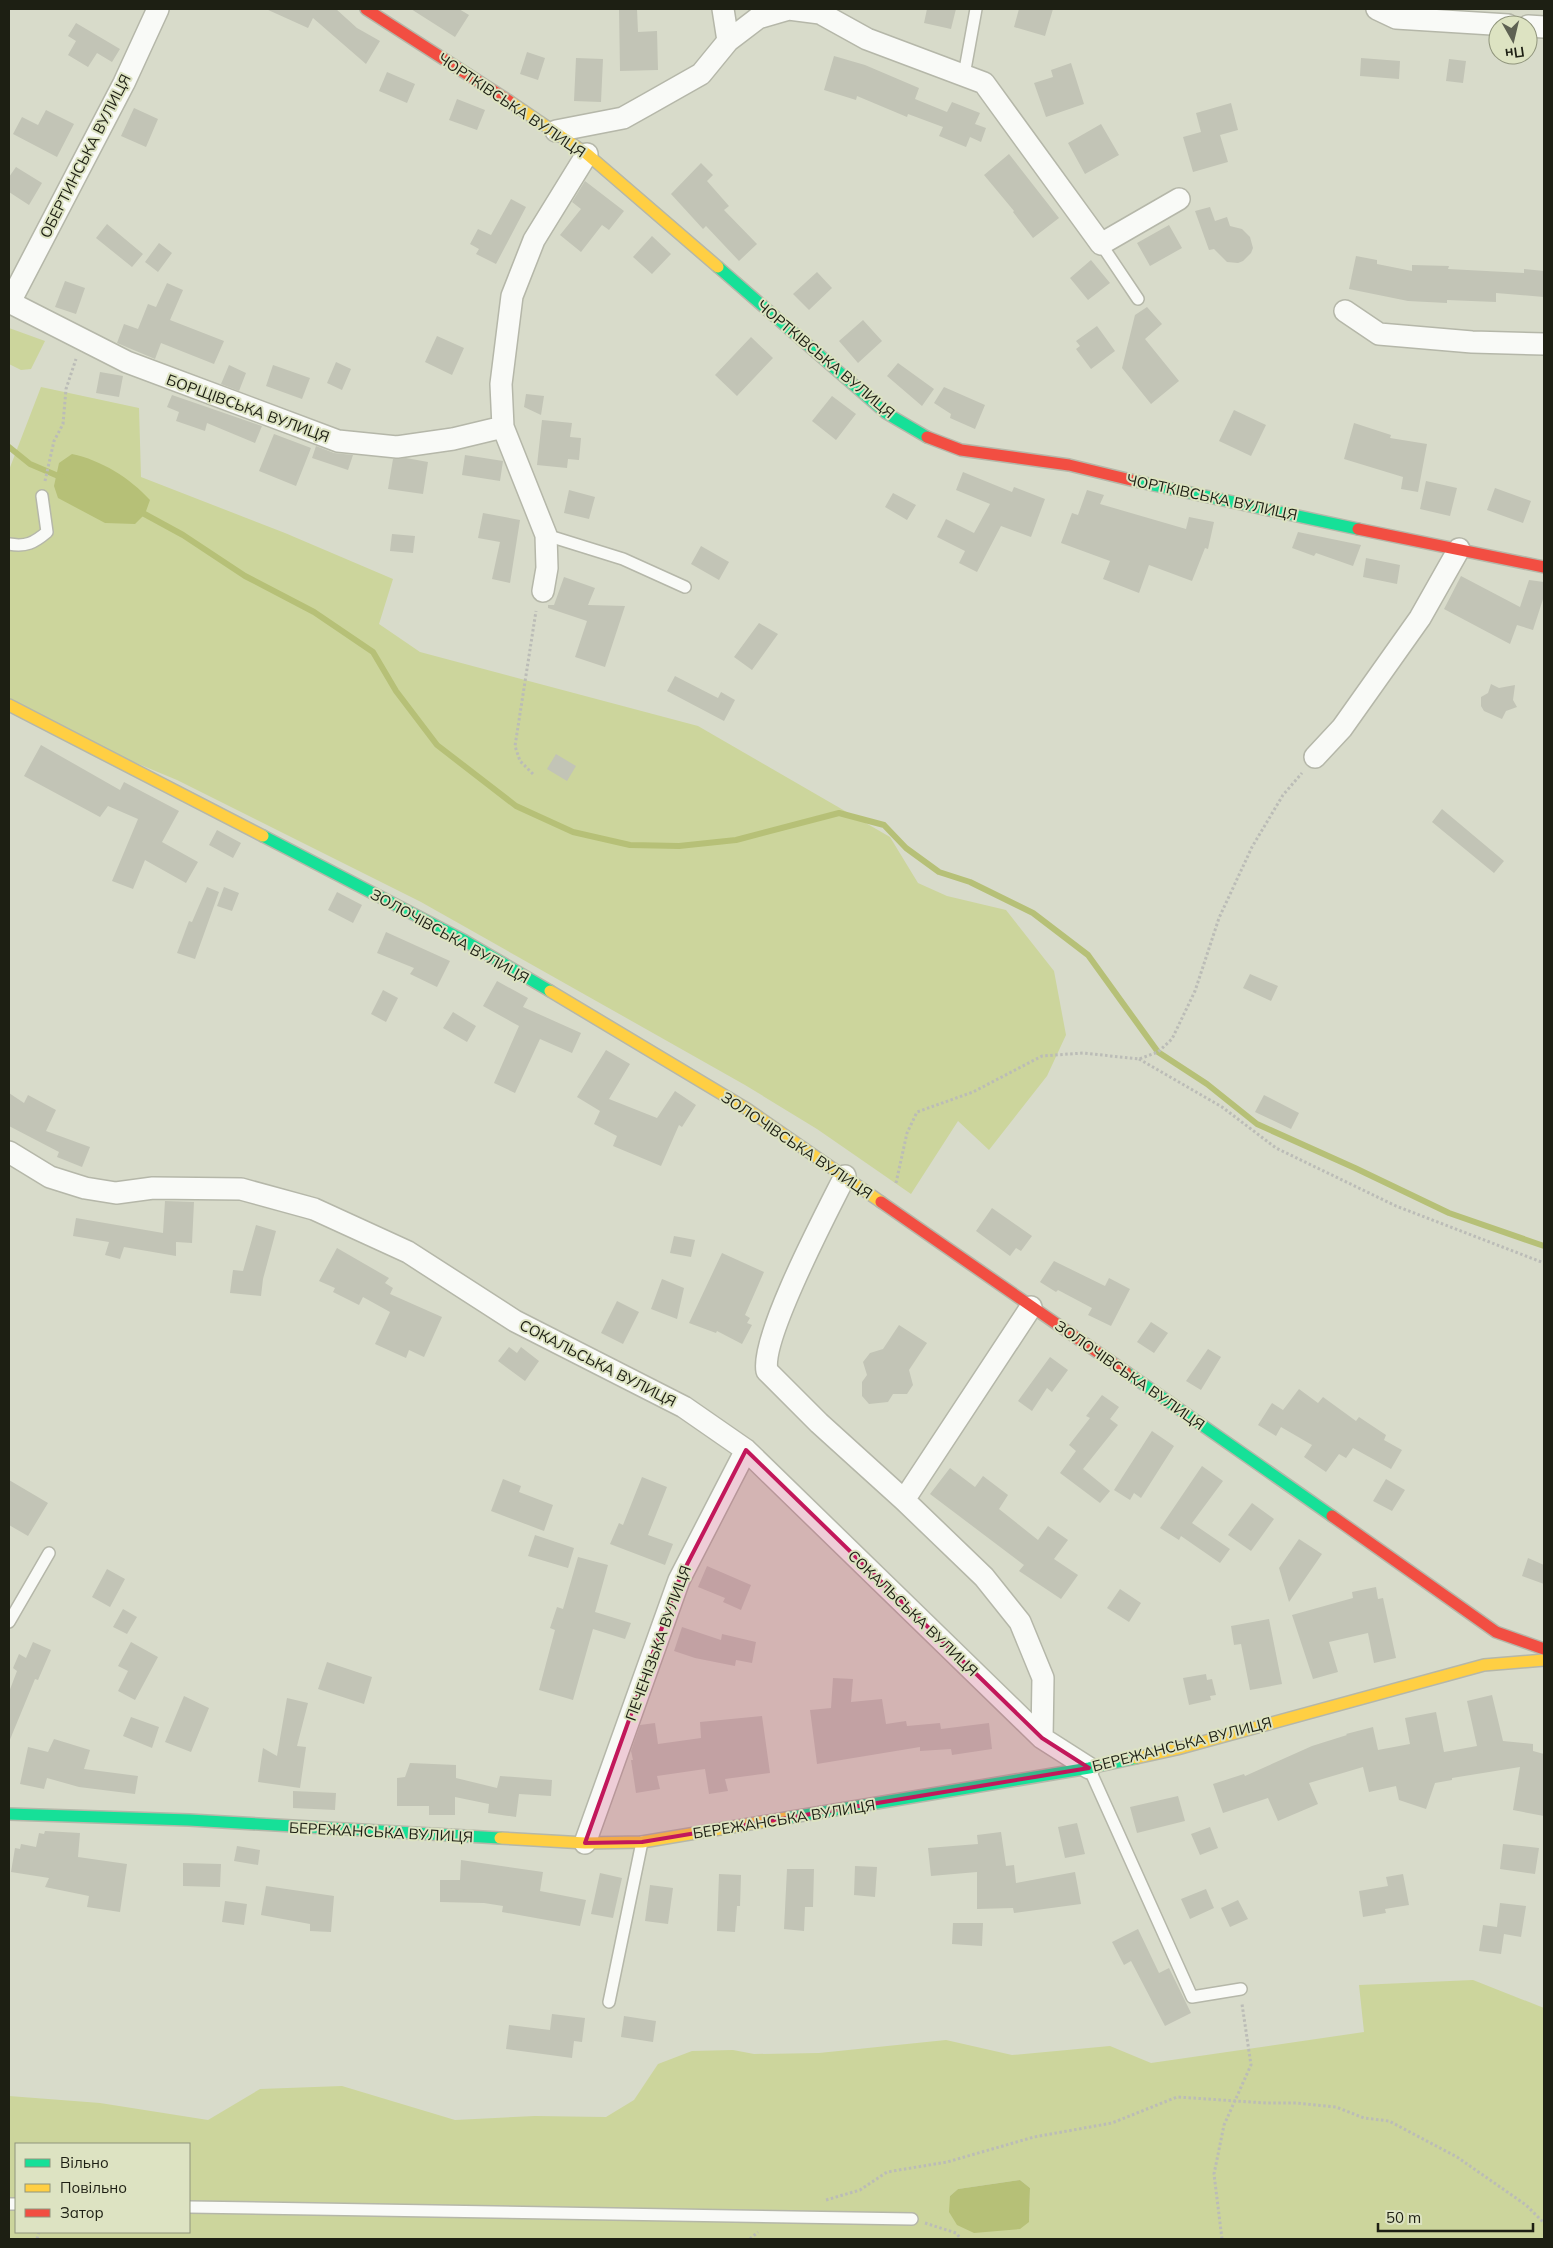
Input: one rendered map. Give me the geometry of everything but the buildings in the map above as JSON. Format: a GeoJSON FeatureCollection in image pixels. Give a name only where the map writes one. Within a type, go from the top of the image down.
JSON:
{"type":"FeatureCollection","features":[{"type":"Feature","properties":{"kind":"street","name":"ОБЕРТИНСЬКА ВУЛИЦЯ"},"geometry":{"type":"LineString","coordinates":[[9,302],[124,83],[158,9]]}},
{"type":"Feature","properties":{"kind":"street","name":"ЧОРТКІВСЬКА ВУЛИЦЯ"},"geometry":{"type":"LineString","coordinates":[[366,9],[556,131],[587,154],[886,413],[923,435],[961,450],[1069,465],[1200,496],[1544,567]]}},
{"type":"Feature","properties":{"kind":"street"},"geometry":{"type":"LineString","coordinates":[[723,9],[728,41]]}},
{"type":"Feature","properties":{"kind":"street"},"geometry":{"type":"LineString","coordinates":[[1377,9],[1396,18],[1488,24]]}},
{"type":"Feature","properties":{"kind":"street"},"geometry":{"type":"LineString","coordinates":[[556,131],[623,118],[701,74],[728,41],[758,18],[789,10],[820,13],[867,39],[984,83],[1101,244],[1179,199]]}},
{"type":"Feature","properties":{"kind":"street"},"geometry":{"type":"LineString","coordinates":[[543,591],[547,568],[546,535],[503,427],[500,384],[512,296],[534,240],[587,154]]}},
{"type":"Feature","properties":{"kind":"street","name":"БОРЩІВСЬКА ВУЛИЦЯ"},"geometry":{"type":"LineString","coordinates":[[9,302],[82,341],[145,370],[338,441],[397,447],[453,439],[503,427]]}},
{"type":"Feature","properties":{"kind":"street"},"geometry":{"type":"LineString","coordinates":[[1346,311],[1379,334],[1472,342],[1544,344]]}},
{"type":"Feature","properties":{"kind":"street"},"geometry":{"type":"LineString","coordinates":[[1315,757],[1342,728],[1420,618],[1459,549]]}},
{"type":"Feature","properties":{"kind":"street","name":"ЗОЛОЧІВСЬКА ВУЛИЦЯ"},"geometry":{"type":"LineString","coordinates":[[9,705],[465,941],[747,1109],[1496,1632],[1544,1649]]}},
{"type":"Feature","properties":{"kind":"street","name":"СОКАЛЬСЬКА ВУЛИЦЯ"},"geometry":{"type":"LineString","coordinates":[[9,1152],[50,1177],[85,1188],[116,1193],[153,1188],[242,1190],[314,1209],[408,1252],[515,1321],[684,1407],[746,1450],[1042,1738],[1089,1768]]}},
{"type":"Feature","properties":{"kind":"street"},"geometry":{"type":"LineString","coordinates":[[845,1176],[800,1267],[768,1349],[765,1364],[767,1371],[774,1380],[984,1577],[1020,1622],[1043,1678],[1042,1738]]}},
{"type":"Feature","properties":{"kind":"street"},"geometry":{"type":"LineString","coordinates":[[904,1500],[1031,1307]]}},
{"type":"Feature","properties":{"kind":"street","name":"ПЕЧЕНІЗЬКА ВУЛИЦЯ"},"geometry":{"type":"LineString","coordinates":[[585,1843],[679,1580],[746,1450]]}},
{"type":"Feature","properties":{"kind":"street","name":"БЕРЕЖАНСЬКА ВУЛИЦЯ"},"geometry":{"type":"LineString","coordinates":[[9,1814],[189,1820],[585,1843],[642,1842],[1089,1768],[1177,1749],[1484,1664],[1544,1660]]}},
{"type":"Feature","properties":{"kind":"lane"},"geometry":{"type":"LineString","coordinates":[[964,75],[976,9]]}},
{"type":"Feature","properties":{"kind":"lane"},"geometry":{"type":"LineString","coordinates":[[1101,244],[1138,299]]}},
{"type":"Feature","properties":{"kind":"lane"},"geometry":{"type":"LineString","coordinates":[[9,544],[22,546],[34,543],[47,532],[42,496]]}},
{"type":"Feature","properties":{"kind":"lane"},"geometry":{"type":"LineString","coordinates":[[546,535],[623,559],[685,587]]}},
{"type":"Feature","properties":{"kind":"lane"},"geometry":{"type":"LineString","coordinates":[[9,1622],[49,1553]]}},
{"type":"Feature","properties":{"kind":"lane"},"geometry":{"type":"LineString","coordinates":[[1089,1768],[1192,1997],[1241,1989]]}},
{"type":"Feature","properties":{"kind":"lane"},"geometry":{"type":"LineString","coordinates":[[609,2002],[642,1842]]}},
{"type":"Feature","properties":{"kind":"lane"},"geometry":{"type":"LineString","coordinates":[[190,2207],[912,2219]]}},
{"type":"Feature","properties":{"kind":"path"},"geometry":{"type":"LineString","coordinates":[[42,496],[54,441],[63,424],[66,388],[82,341]]}},
{"type":"Feature","properties":{"kind":"path"},"geometry":{"type":"LineString","coordinates":[[533,774],[520,762],[515,746],[532,630],[537,605],[543,591]]}},
{"type":"Feature","properties":{"kind":"path"},"geometry":{"type":"LineString","coordinates":[[1139,1059],[1158,1052],[1172,1039],[1195,991],[1218,918],[1252,847],[1283,795],[1315,757]]}},
{"type":"Feature","properties":{"kind":"path"},"geometry":{"type":"LineString","coordinates":[[891,1208],[907,1133],[917,1112],[973,1092],[1042,1056],[1083,1053],[1139,1059],[1222,1107],[1276,1148],[1396,1206],[1544,1263]]}},
{"type":"Feature","properties":{"kind":"path"},"geometry":{"type":"LineString","coordinates":[[1222,2239],[1214,2174],[1224,2125],[1251,2065],[1241,1989]]}},
{"type":"Feature","properties":{"kind":"path"},"geometry":{"type":"LineString","coordinates":[[822,2202],[860,2190],[887,2172],[947,2162],[1034,2137],[1112,2123],[1177,2097],[1326,2106],[1364,2118],[1389,2120],[1458,2157],[1526,2205],[1544,2223]]}},
{"type":"Feature","properties":{"kind":"path"},"geometry":{"type":"LineString","coordinates":[[912,2219],[956,2233],[961,2239]]}},
{"type":"Feature","properties":{"kind":"highlighted area"},"geometry":{"type":"Polygon","coordinates":[[[746,1450],[1042,1738],[1089,1768],[763,1824],[642,1842],[585,1843],[679,1580],[746,1450]]]}},
{"type":"Feature","properties":{"kind":"shaded area"},"geometry":{"type":"Polygon","coordinates":[[[9,328],[45,341],[31,369],[21,370],[9,364],[9,328]]]}},
{"type":"Feature","properties":{"kind":"shaded area"},"geometry":{"type":"Polygon","coordinates":[[[41,387],[139,408],[141,477],[285,533],[393,579],[379,624],[420,652],[698,726],[890,837],[918,883],[947,896],[1006,910],[1054,971],[1066,1035],[1047,1076],[989,1150],[958,1121],[911,1194],[817,1129],[745,1085],[421,902],[177,780],[9,710],[9,470],[41,387]],[[72,454],[105,523],[119,522],[72,454]]]}},
{"type":"Feature","properties":{"kind":"shaded area"},"geometry":{"type":"Polygon","coordinates":[[[72,454],[104,465],[133,484],[150,500],[145,514],[135,524],[105,523],[58,498],[54,486],[59,463],[72,454]]]}},
{"type":"Feature","properties":{"kind":"shaded area"},"geometry":{"type":"Polygon","coordinates":[[[1473,1980],[1544,2008],[1544,2239],[9,2239],[9,2096],[100,2103],[208,2120],[260,2089],[342,2086],[455,2120],[535,2116],[606,2117],[634,2100],[658,2064],[692,2051],[733,2050],[754,2054],[819,2053],[946,2040],[1012,2055],[1110,2046],[1151,2063],[1364,2032],[1359,1985],[1473,1980]],[[1020,2180],[958,2189],[950,2196],[1029,2222],[1030,2188],[1020,2180]]]}},
{"type":"Feature","properties":{"kind":"shaded area"},"geometry":{"type":"Polygon","coordinates":[[[1020,2180],[1030,2188],[1029,2222],[1020,2229],[974,2233],[957,2225],[949,2212],[950,2196],[958,2189],[1020,2180]]]}},
{"type":"Feature","properties":{"kind":"waterway"},"geometry":{"type":"LineString","coordinates":[[9,447],[30,464],[63,478]]}},
{"type":"Feature","properties":{"kind":"waterway"},"geometry":{"type":"LineString","coordinates":[[139,511],[183,535],[245,576],[314,612],[373,652],[396,691],[437,745],[516,806],[573,832],[630,845],[679,846],[736,840],[839,813],[884,825],[906,848],[939,872],[970,882],[1033,913],[1088,955],[1158,1052],[1207,1084],[1257,1124],[1449,1213],[1544,1246]]}},
{"type":"Feature","properties":{"kind":"traffic: fast"},"geometry":{"type":"LineString","coordinates":[[718,267],[886,413],[927,437]]}},
{"type":"Feature","properties":{"kind":"traffic: fast"},"geometry":{"type":"LineString","coordinates":[[1135,481],[1358,529]]}},
{"type":"Feature","properties":{"kind":"traffic: fast"},"geometry":{"type":"LineString","coordinates":[[263,836],[465,941],[550,991]]}},
{"type":"Feature","properties":{"kind":"traffic: fast"},"geometry":{"type":"LineString","coordinates":[[1126,1372],[1332,1516]]}},
{"type":"Feature","properties":{"kind":"traffic: fast"},"geometry":{"type":"LineString","coordinates":[[786,1818],[1089,1768],[1136,1758]]}},
{"type":"Feature","properties":{"kind":"traffic: fast"},"geometry":{"type":"LineString","coordinates":[[9,1814],[189,1820],[500,1838]]}},
{"type":"Feature","properties":{"kind":"traffic: slow"},"geometry":{"type":"LineString","coordinates":[[509,101],[587,154],[718,267]]}},
{"type":"Feature","properties":{"kind":"traffic: slow"},"geometry":{"type":"LineString","coordinates":[[9,705],[263,836]]}},
{"type":"Feature","properties":{"kind":"traffic: slow"},"geometry":{"type":"LineString","coordinates":[[550,991],[747,1109],[881,1202]]}},
{"type":"Feature","properties":{"kind":"traffic: slow"},"geometry":{"type":"LineString","coordinates":[[1136,1758],[1177,1749],[1484,1665],[1544,1660]]}},
{"type":"Feature","properties":{"kind":"traffic: slow"},"geometry":{"type":"LineString","coordinates":[[500,1838],[585,1843],[642,1842],[786,1818]]}},
{"type":"Feature","properties":{"kind":"traffic: jam"},"geometry":{"type":"LineString","coordinates":[[366,9],[509,101]]}},
{"type":"Feature","properties":{"kind":"traffic: jam"},"geometry":{"type":"LineString","coordinates":[[927,437],[961,450],[1069,465],[1135,481]]}},
{"type":"Feature","properties":{"kind":"traffic: jam"},"geometry":{"type":"LineString","coordinates":[[1358,529],[1544,567]]}},
{"type":"Feature","properties":{"kind":"traffic: jam"},"geometry":{"type":"LineString","coordinates":[[881,1202],[1126,1372]]}},
{"type":"Feature","properties":{"kind":"traffic: jam"},"geometry":{"type":"LineString","coordinates":[[1332,1516],[1496,1632],[1544,1649]]}}]}
